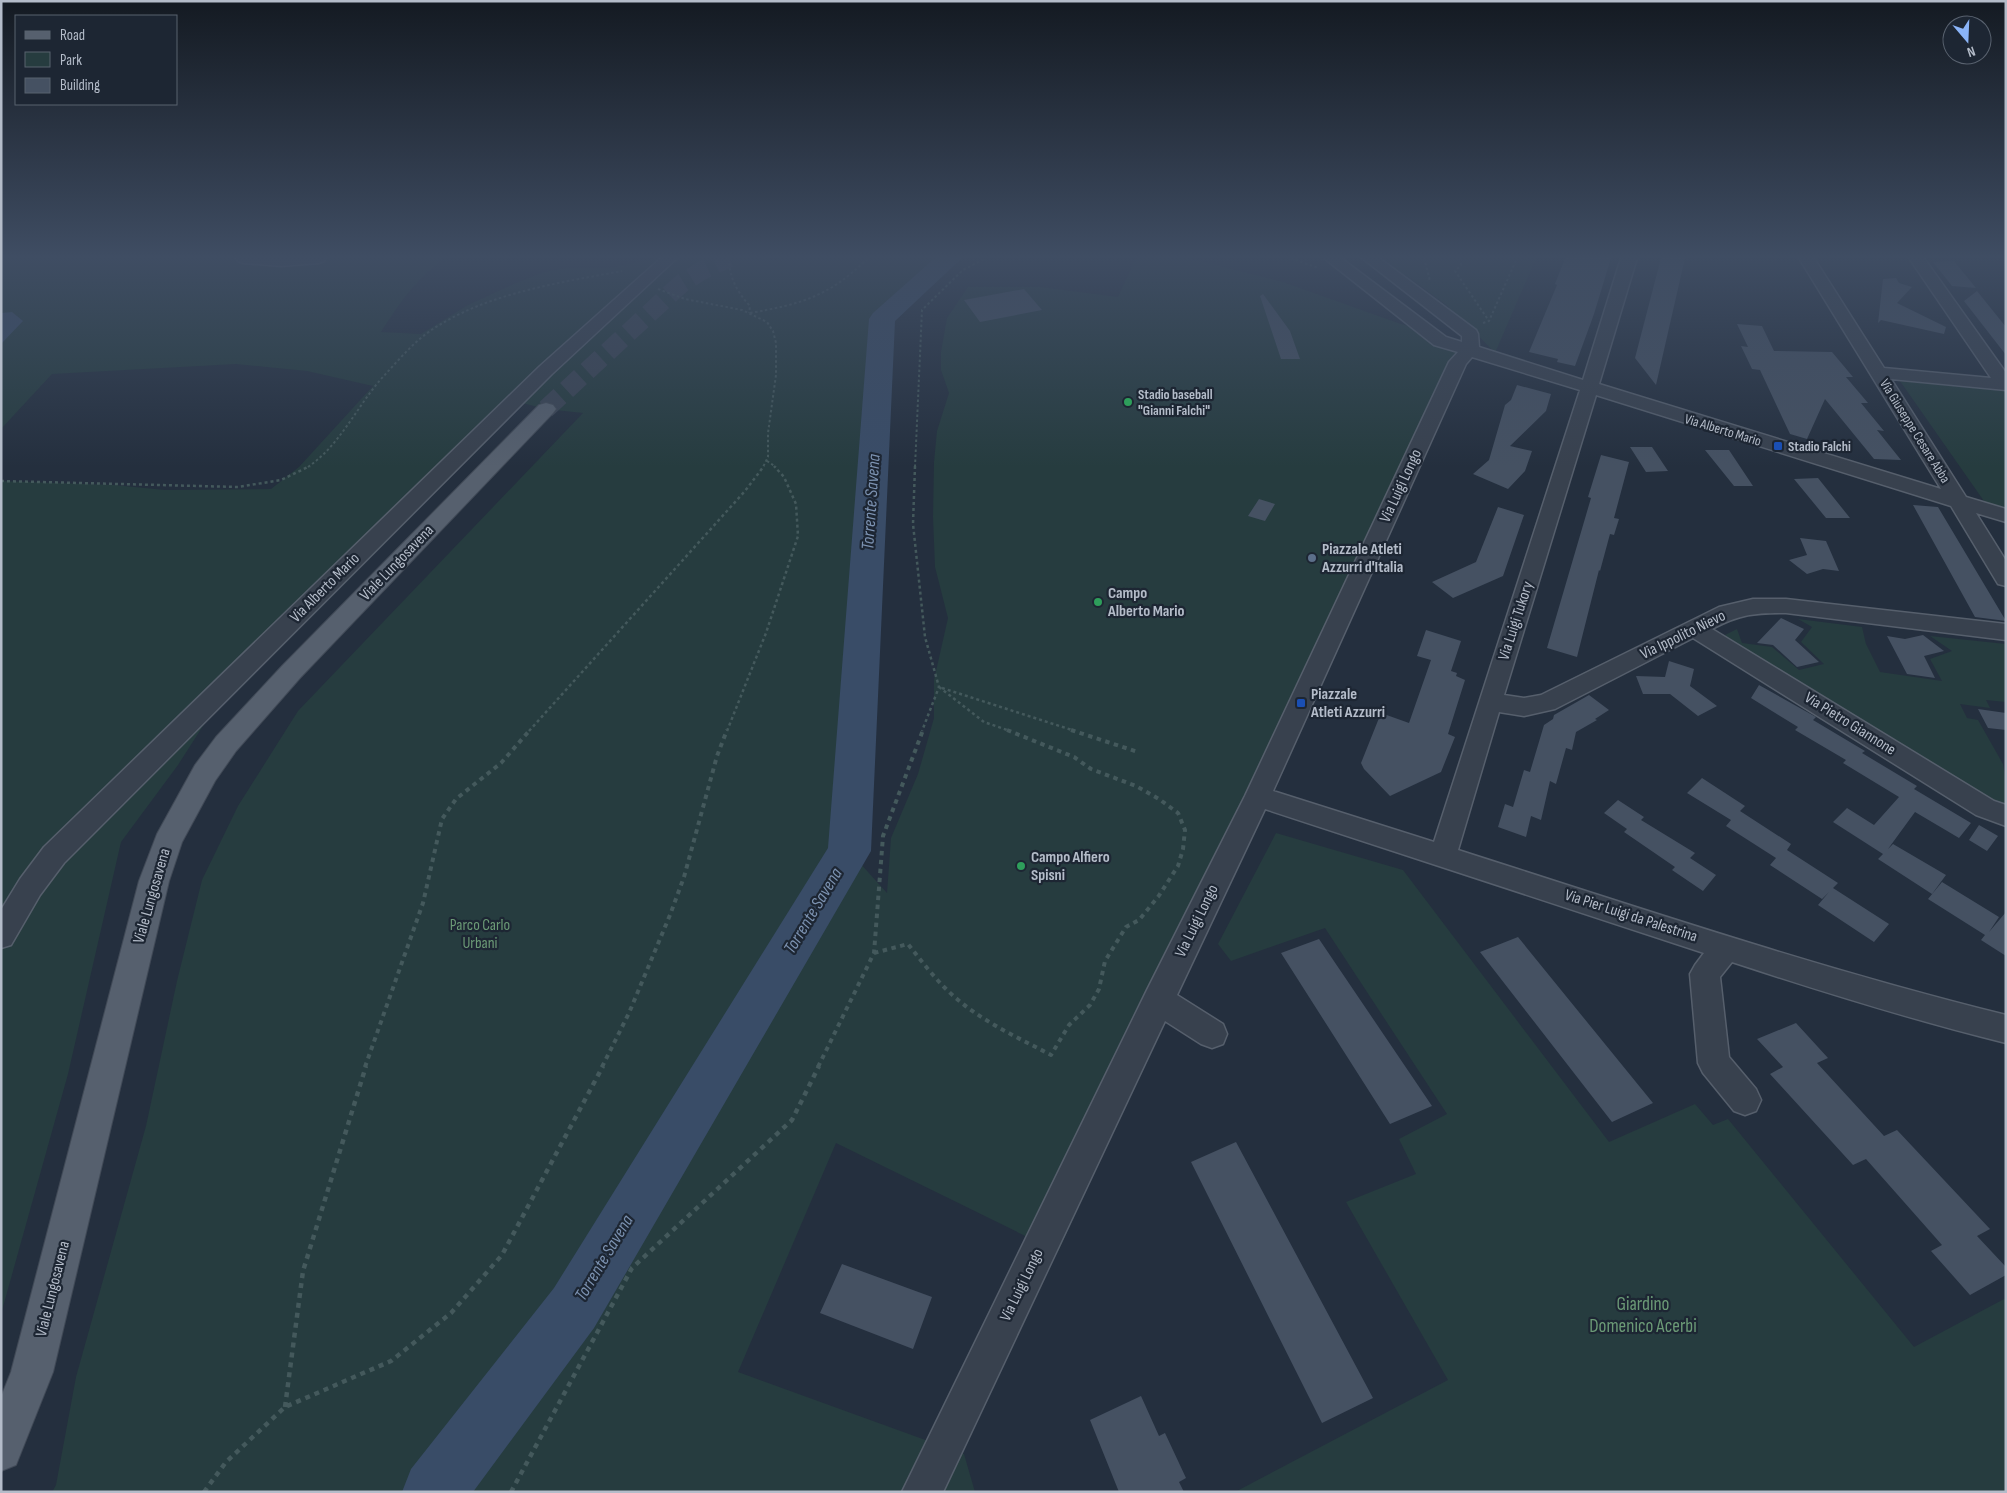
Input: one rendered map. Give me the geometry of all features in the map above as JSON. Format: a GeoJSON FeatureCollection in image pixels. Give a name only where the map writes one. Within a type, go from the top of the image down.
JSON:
{"type":"FeatureCollection","features":[{"type":"Feature","properties":{"kind":"main road","name":"Viale Lungosavena"},"geometry":{"type":"LineString","coordinates":[[1,1450],[32,1372],[154,881],[172,833],[205,773],[226,744],[258,707],[546,409]]}},
{"type":"Feature","properties":{"kind":"street","name":"Via Alberto Mario"},"geometry":{"type":"LineString","coordinates":[[1,936],[30,887],[54,855],[546,370],[593,328]]}},
{"type":"Feature","properties":{"kind":"street","name":"Via Alberto Mario"},"geometry":{"type":"LineString","coordinates":[[1422,328],[1440,341],[1960,504],[2006,516]]}},
{"type":"Feature","properties":{"kind":"street","name":"Via Alberto Mario"},"geometry":{"type":"LineString","coordinates":[[1443,328],[1470,350]]}},
{"type":"Feature","properties":{"kind":"street","name":"Via Luigi Tukory"},"geometry":{"type":"LineString","coordinates":[[1443,855],[1609,328]]}},
{"type":"Feature","properties":{"kind":"street","name":"Via Giuseppe Cesare Abba"},"geometry":{"type":"LineString","coordinates":[[1850,328],[2006,579]]}},
{"type":"Feature","properties":{"kind":"street"},"geometry":{"type":"LineString","coordinates":[[1965,328],[2005,385]]}},
{"type":"Feature","properties":{"kind":"street","name":"Via Luigi Longo"},"geometry":{"type":"LineString","coordinates":[[922,1492],[1258,796],[1455,368],[1461,357],[1470,350]]}},
{"type":"Feature","properties":{"kind":"street"},"geometry":{"type":"LineString","coordinates":[[1878,373],[2005,385]]}},
{"type":"Feature","properties":{"kind":"street","name":"Via Ippolito Nievo"},"geometry":{"type":"LineString","coordinates":[[1490,702],[1524,708],[1546,703],[1727,612],[1753,606],[1786,606],[2006,632]]}},
{"type":"Feature","properties":{"kind":"street","name":"Via Pietro Giannone"},"geometry":{"type":"LineString","coordinates":[[1695,629],[1985,808],[2006,816]]}},
{"type":"Feature","properties":{"kind":"street","name":"Via Pier Luigi da Palestrina"},"geometry":{"type":"LineString","coordinates":[[1258,796],[1832,982],[1926,1009],[2006,1029]]}},
{"type":"Feature","properties":{"kind":"street"},"geometry":{"type":"LineString","coordinates":[[1727,947],[1705,974],[1714,1063],[1745,1100]]}},
{"type":"Feature","properties":{"kind":"street"},"geometry":{"type":"LineString","coordinates":[[1158,1000],[1212,1034]]}},
{"type":"Feature","properties":{"kind":"path"},"geometry":{"type":"LineString","coordinates":[[1,480],[250,488],[269,484],[295,474],[324,453],[390,369],[437,328]]}},
{"type":"Feature","properties":{"kind":"path"},"geometry":{"type":"LineString","coordinates":[[285,1407],[303,1271],[362,1076],[423,903],[442,819],[456,799],[501,763],[745,491],[767,461],[768,435],[776,380],[776,340],[772,328]]}},
{"type":"Feature","properties":{"kind":"path"},"geometry":{"type":"LineString","coordinates":[[511,1492],[632,1268],[792,1120],[874,953],[883,836],[939,687],[926,637],[913,524],[921,328]]}},
{"type":"Feature","properties":{"kind":"path"},"geometry":{"type":"LineString","coordinates":[[204,1492],[226,1462],[285,1407],[391,1361],[451,1313],[502,1255],[587,1098],[629,1013],[684,876],[717,756],[766,633],[793,556],[798,536],[796,504],[784,477],[777,468],[767,461]]}},
{"type":"Feature","properties":{"kind":"path"},"geometry":{"type":"LineString","coordinates":[[939,687],[1138,752]]}},
{"type":"Feature","properties":{"kind":"path"},"geometry":{"type":"LineString","coordinates":[[874,953],[908,944],[946,989],[975,1012],[1006,1032],[1051,1055],[1070,1024],[1090,1006],[1099,989],[1105,961],[1126,927],[1139,920],[1158,897],[1178,866],[1183,849],[1185,830],[1178,813],[1159,799],[1136,786],[1092,768],[1074,757],[1037,740],[984,722],[939,687]]}},
{"type":"Feature","properties":{"kind":"green space","name":"Parco Carlo Urbani"},"geometry":{"type":"Polygon","coordinates":[[[1,328],[384,328],[381,332],[421,334],[431,328],[881,328],[849,851],[887,893],[891,838],[918,774],[934,718],[934,680],[948,618],[935,567],[933,517],[934,462],[937,431],[949,393],[941,370],[941,352],[945,328],[1413,328],[1470,345],[1058,1252],[836,1143],[738,1372],[964,1454],[975,1492],[52,1492],[56,1485],[76,1377],[146,1126],[177,981],[202,880],[238,806],[298,711],[583,413],[546,409],[514,401],[235,676],[178,765],[121,842],[68,1074],[1,1314],[1,481],[114,485],[165,490],[271,489],[299,467],[373,386],[307,371],[236,364],[52,374],[1,429],[1,328]]]}},
{"type":"Feature","properties":{"kind":"green space"},"geometry":{"type":"Polygon","coordinates":[[[1471,328],[1506,328],[1495,353],[1471,328]]]}},
{"type":"Feature","properties":{"kind":"green space"},"geometry":{"type":"Polygon","coordinates":[[[1900,381],[2006,391],[2006,509],[1986,504],[1900,381]]]}},
{"type":"Feature","properties":{"kind":"green space"},"geometry":{"type":"Polygon","coordinates":[[[1798,619],[1862,627],[1866,644],[1880,672],[1942,681],[1930,659],[1952,651],[1930,636],[2006,644],[2006,702],[1986,700],[1990,708],[1960,704],[1967,718],[1978,720],[2003,764],[2006,782],[2006,804],[1987,799],[1729,642],[1725,635],[1737,629],[1742,643],[1772,647],[1799,670],[1824,664],[1801,642],[1812,627],[1798,619]]]}},
{"type":"Feature","properties":{"kind":"green space","name":"Giardino Domenico Acerbi"},"geometry":{"type":"Polygon","coordinates":[[[1276,833],[1403,870],[1609,1142],[1695,1104],[1713,1125],[1728,1119],[1914,1347],[2006,1298],[2006,1492],[1235,1492],[1448,1380],[1346,1202],[1416,1174],[1399,1139],[1447,1114],[1325,928],[1231,961],[1218,944],[1276,833]]]}},
{"type":"Feature","properties":{"kind":"water"},"geometry":{"type":"Polygon","coordinates":[[[1,328],[17,328],[1,344],[1,328]]]}},
{"type":"Feature","properties":{"kind":"building"},"geometry":{"type":"Polygon","coordinates":[[[1271,328],[1288,328],[1300,359],[1281,359],[1271,328]]]}},
{"type":"Feature","properties":{"kind":"building"},"geometry":{"type":"Polygon","coordinates":[[[1539,328],[1589,328],[1575,366],[1557,362],[1558,359],[1529,352],[1539,328]]]}},
{"type":"Feature","properties":{"kind":"building"},"geometry":{"type":"Polygon","coordinates":[[[1643,328],[1669,328],[1656,385],[1635,358],[1643,328]]]}},
{"type":"Feature","properties":{"kind":"building"},"geometry":{"type":"Polygon","coordinates":[[[1739,328],[1763,328],[1774,351],[1832,352],[1853,377],[1846,377],[1868,403],[1861,403],[1884,431],[1877,430],[1901,460],[1874,459],[1825,399],[1807,439],[1790,434],[1760,370],[1752,369],[1741,346],[1748,347],[1739,328]]]}},
{"type":"Feature","properties":{"kind":"building"},"geometry":{"type":"Polygon","coordinates":[[[1916,328],[1946,328],[1944,334],[1916,328]]]}},
{"type":"Feature","properties":{"kind":"building"},"geometry":{"type":"Polygon","coordinates":[[[1985,328],[2006,328],[2006,355],[1985,328]]]}},
{"type":"Feature","properties":{"kind":"building"},"geometry":{"type":"Polygon","coordinates":[[[1517,385],[1551,394],[1546,411],[1510,446],[1532,451],[1525,471],[1508,489],[1473,474],[1489,460],[1505,405],[1511,400],[1517,385]]]}},
{"type":"Feature","properties":{"kind":"building"},"geometry":{"type":"Polygon","coordinates":[[[1630,447],[1652,447],[1668,471],[1646,472],[1630,447]]]}},
{"type":"Feature","properties":{"kind":"building"},"geometry":{"type":"Polygon","coordinates":[[[1705,450],[1729,450],[1753,486],[1734,486],[1705,450]]]}},
{"type":"Feature","properties":{"kind":"building"},"geometry":{"type":"Polygon","coordinates":[[[1601,455],[1629,462],[1614,518],[1619,519],[1614,535],[1610,534],[1599,570],[1577,657],[1547,648],[1591,498],[1588,497],[1601,455]]]}},
{"type":"Feature","properties":{"kind":"building"},"geometry":{"type":"Polygon","coordinates":[[[1818,478],[1850,518],[1826,518],[1794,479],[1818,478]]]}},
{"type":"Feature","properties":{"kind":"building"},"geometry":{"type":"Polygon","coordinates":[[[1259,499],[1275,504],[1265,521],[1248,516],[1259,499]]]}},
{"type":"Feature","properties":{"kind":"building"},"geometry":{"type":"Polygon","coordinates":[[[1913,505],[1938,507],[2006,621],[1975,617],[1913,505]]]}},
{"type":"Feature","properties":{"kind":"building"},"geometry":{"type":"Polygon","coordinates":[[[1498,507],[1524,515],[1503,576],[1453,598],[1432,582],[1476,562],[1498,507]]]}},
{"type":"Feature","properties":{"kind":"building"},"geometry":{"type":"Polygon","coordinates":[[[1800,538],[1826,541],[1839,571],[1823,569],[1807,574],[1789,560],[1807,555],[1800,538]]]}},
{"type":"Feature","properties":{"kind":"building"},"geometry":{"type":"Polygon","coordinates":[[[1781,618],[1804,629],[1795,640],[1819,662],[1797,667],[1773,645],[1757,643],[1781,618]]]}},
{"type":"Feature","properties":{"kind":"building"},"geometry":{"type":"Polygon","coordinates":[[[1426,630],[1461,641],[1451,671],[1457,673],[1456,676],[1465,680],[1448,734],[1455,737],[1441,772],[1390,796],[1364,769],[1361,763],[1381,713],[1409,723],[1431,660],[1417,656],[1426,630]]]}},
{"type":"Feature","properties":{"kind":"building"},"geometry":{"type":"Polygon","coordinates":[[[1923,635],[1944,651],[1924,656],[1935,678],[1907,674],[1887,636],[1905,639],[1923,635]]]}},
{"type":"Feature","properties":{"kind":"building"},"geometry":{"type":"Polygon","coordinates":[[[1669,661],[1694,669],[1690,686],[1717,706],[1698,716],[1670,694],[1643,694],[1636,676],[1665,677],[1669,661]]]}},
{"type":"Feature","properties":{"kind":"building"},"geometry":{"type":"Polygon","coordinates":[[[1759,685],[1816,717],[1813,720],[1865,751],[1862,753],[1917,786],[1914,789],[1971,823],[1959,838],[1915,812],[1888,849],[1893,844],[1946,875],[1932,894],[1878,859],[1883,854],[1833,822],[1847,808],[1874,825],[1899,797],[1843,763],[1846,760],[1795,730],[1798,727],[1751,698],[1759,685]]]}},
{"type":"Feature","properties":{"kind":"building"},"geometry":{"type":"Polygon","coordinates":[[[1589,695],[1609,710],[1595,719],[1597,720],[1576,732],[1572,750],[1566,748],[1556,784],[1550,781],[1541,820],[1531,816],[1526,837],[1498,827],[1505,804],[1513,807],[1524,770],[1530,772],[1544,725],[1553,719],[1554,715],[1589,695]]]}},
{"type":"Feature","properties":{"kind":"building"},"geometry":{"type":"Polygon","coordinates":[[[1978,709],[2006,713],[2006,730],[1988,728],[1978,709]]]}},
{"type":"Feature","properties":{"kind":"building"},"geometry":{"type":"Polygon","coordinates":[[[1702,778],[1745,806],[1740,811],[1791,844],[1787,850],[1838,883],[1833,888],[1889,924],[1874,942],[1818,905],[1829,892],[1822,899],[1770,865],[1776,858],[1726,826],[1731,820],[1687,793],[1702,778]]]}},
{"type":"Feature","properties":{"kind":"building"},"geometry":{"type":"Polygon","coordinates":[[[1618,800],[1644,817],[1641,820],[1695,853],[1690,858],[1716,875],[1703,891],[1672,870],[1675,867],[1624,832],[1627,829],[1604,813],[1618,800]]]}},
{"type":"Feature","properties":{"kind":"building"},"geometry":{"type":"Polygon","coordinates":[[[1979,825],[1998,836],[1987,851],[1969,840],[1979,825]]]}},
{"type":"Feature","properties":{"kind":"building"},"geometry":{"type":"Polygon","coordinates":[[[1942,882],[1999,917],[1989,932],[2006,912],[2006,956],[1981,940],[1985,935],[1928,899],[1942,882]]]}},
{"type":"Feature","properties":{"kind":"building"},"geometry":{"type":"Polygon","coordinates":[[[1518,937],[1653,1103],[1612,1122],[1480,952],[1518,937]]]}},
{"type":"Feature","properties":{"kind":"building"},"geometry":{"type":"Polygon","coordinates":[[[1319,939],[1432,1106],[1390,1124],[1281,953],[1319,939]]]}},
{"type":"Feature","properties":{"kind":"building"},"geometry":{"type":"Polygon","coordinates":[[[1796,1023],[1828,1058],[1817,1063],[1884,1136],[1897,1130],[1990,1229],[1977,1236],[2006,1267],[2006,1275],[1970,1295],[1931,1251],[1942,1245],[1866,1159],[1853,1165],[1770,1074],[1783,1067],[1757,1039],[1796,1023]]]}},
{"type":"Feature","properties":{"kind":"building"},"geometry":{"type":"Polygon","coordinates":[[[1236,1142],[1373,1398],[1322,1423],[1191,1162],[1236,1142]]]}},
{"type":"Feature","properties":{"kind":"building"},"geometry":{"type":"Polygon","coordinates":[[[842,1264],[932,1297],[913,1349],[820,1313],[842,1264]]]}},
{"type":"Feature","properties":{"kind":"building"},"geometry":{"type":"Polygon","coordinates":[[[1141,1396],[1159,1436],[1165,1433],[1186,1478],[1179,1482],[1184,1492],[1119,1492],[1090,1420],[1141,1396]]]}},
{"type":"Feature","properties":{"kind":"waterway","name":"Torrente Savena"},"geometry":{"type":"LineString","coordinates":[[434,1492],[574,1308],[849,851],[881,328]]}},
{"type":"Feature","properties":{"kind":"tunnel"},"geometry":{"type":"LineString","coordinates":[[546,409],[634,328]]}},
{"type":"Feature","properties":{"kind":"place","name":"Stadio baseball \"Gianni Falchi\""},"geometry":{"type":"Point","coordinates":[1128,402]}},
{"type":"Feature","properties":{"kind":"place","name":"Stadio Falchi"},"geometry":{"type":"Point","coordinates":[1778,446]}},
{"type":"Feature","properties":{"kind":"place","name":"Piazzale Atleti Azzurri d'Italia"},"geometry":{"type":"Point","coordinates":[1312,558]}},
{"type":"Feature","properties":{"kind":"place","name":"Campo Alberto Mario"},"geometry":{"type":"Point","coordinates":[1098,602]}},
{"type":"Feature","properties":{"kind":"place","name":"Piazzale Atleti Azzurri"},"geometry":{"type":"Point","coordinates":[1301,703]}},
{"type":"Feature","properties":{"kind":"place","name":"Campo Alfiero Spisni"},"geometry":{"type":"Point","coordinates":[1021,866]}}]}
